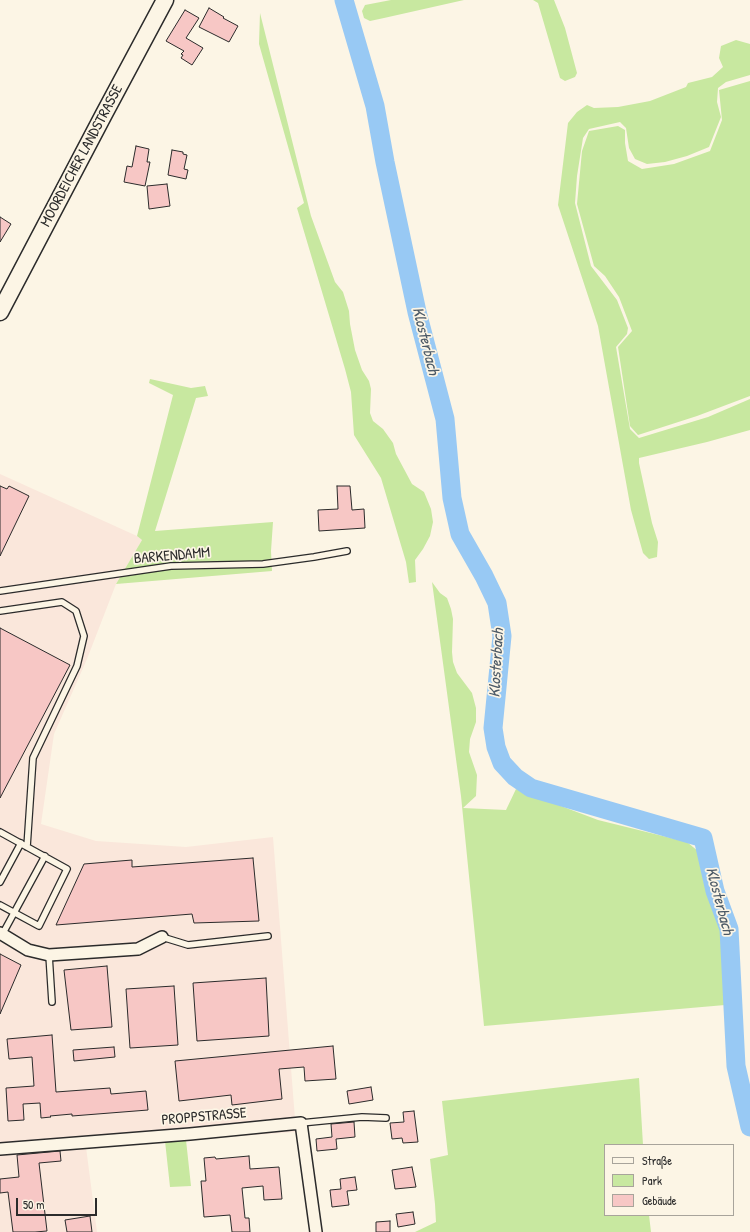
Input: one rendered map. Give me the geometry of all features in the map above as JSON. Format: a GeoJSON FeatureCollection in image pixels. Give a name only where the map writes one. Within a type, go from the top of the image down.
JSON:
{"type":"FeatureCollection","features":[{"type":"Feature","properties":{"kind":"main road","name":"MOORDEICHER LANDSTRASSE"},"geometry":{"type":"LineString","coordinates":[[0,312],[160,2]]}},
{"type":"Feature","properties":{"kind":"street"},"geometry":{"type":"LineString","coordinates":[[1,934],[28,950],[49,955],[138,949],[162,937]]}},
{"type":"Feature","properties":{"kind":"street"},"geometry":{"type":"LineString","coordinates":[[301,1123],[316,1232]]}},
{"type":"Feature","properties":{"kind":"street","name":"PROPPSTRASSE"},"geometry":{"type":"LineString","coordinates":[[0,1149],[190,1134],[301,1123]]}},
{"type":"Feature","properties":{"kind":"lane","name":"BARKENDAMM"},"geometry":{"type":"LineString","coordinates":[[0,590],[171,566],[263,564],[347,551]]}},
{"type":"Feature","properties":{"kind":"lane"},"geometry":{"type":"LineString","coordinates":[[0,611],[62,602],[76,611],[84,636],[77,666],[33,758],[24,845],[0,882]]}},
{"type":"Feature","properties":{"kind":"lane"},"geometry":{"type":"LineString","coordinates":[[0,832],[67,869],[38,926],[0,905]]}},
{"type":"Feature","properties":{"kind":"lane"},"geometry":{"type":"LineString","coordinates":[[1,934],[45,856]]}},
{"type":"Feature","properties":{"kind":"lane"},"geometry":{"type":"LineString","coordinates":[[162,937],[188,945],[268,936]]}},
{"type":"Feature","properties":{"kind":"lane"},"geometry":{"type":"LineString","coordinates":[[49,955],[52,1002]]}},
{"type":"Feature","properties":{"kind":"lane"},"geometry":{"type":"LineString","coordinates":[[301,1123],[362,1117],[386,1118]]}},
{"type":"Feature","properties":{"kind":"shaded area"},"geometry":{"type":"Polygon","coordinates":[[[0,474],[137,536],[142,540],[116,584],[87,659],[54,734],[41,824],[96,841],[186,847],[273,837],[296,1132],[86,1147],[97,1232],[0,1232],[0,474]]]}},
{"type":"Feature","properties":{"kind":"green space"},"geometry":{"type":"Polygon","coordinates":[[[391,0],[464,0],[370,21],[364,18],[362,11],[365,5],[391,0]]]}},
{"type":"Feature","properties":{"kind":"green space"},"geometry":{"type":"Polygon","coordinates":[[[533,0],[554,0],[565,28],[577,73],[575,77],[565,81],[560,78],[538,3],[533,0]]]}},
{"type":"Feature","properties":{"kind":"green space"},"geometry":{"type":"Polygon","coordinates":[[[260,13],[311,216],[335,282],[343,292],[349,311],[355,350],[362,370],[369,381],[371,389],[370,413],[373,421],[383,429],[393,443],[396,454],[412,484],[424,492],[431,509],[433,522],[430,536],[415,560],[416,582],[409,583],[406,562],[381,478],[354,435],[351,392],[297,208],[304,203],[259,44],[260,13]]]}},
{"type":"Feature","properties":{"kind":"green space"},"geometry":{"type":"Polygon","coordinates":[[[736,40],[750,44],[750,75],[726,82],[718,88],[717,102],[721,117],[709,147],[687,156],[665,162],[647,164],[635,159],[629,148],[626,128],[620,122],[589,129],[583,138],[577,176],[575,203],[591,266],[617,300],[628,328],[627,334],[616,347],[630,429],[639,438],[708,417],[750,399],[750,430],[639,458],[652,523],[658,542],[657,557],[649,559],[643,553],[631,510],[598,326],[558,205],[568,123],[577,112],[587,105],[594,108],[618,107],[650,101],[686,87],[688,83],[712,77],[723,67],[719,58],[721,46],[736,40]]]}},
{"type":"Feature","properties":{"kind":"green space"},"geometry":{"type":"Polygon","coordinates":[[[750,81],[750,396],[697,416],[638,435],[630,426],[618,347],[632,331],[619,297],[605,276],[594,266],[577,204],[582,151],[589,131],[618,126],[625,130],[625,143],[628,161],[642,169],[674,164],[710,151],[722,120],[719,90],[750,81]]]}},
{"type":"Feature","properties":{"kind":"green space"},"geometry":{"type":"Polygon","coordinates":[[[150,379],[191,388],[205,386],[208,396],[196,398],[155,531],[273,522],[271,551],[272,571],[116,584],[142,540],[137,536],[173,395],[149,383],[150,379]]]}},
{"type":"Feature","properties":{"kind":"green space"},"geometry":{"type":"Polygon","coordinates":[[[432,582],[440,593],[447,598],[451,609],[453,619],[453,662],[457,673],[472,693],[476,708],[476,722],[470,739],[469,752],[477,775],[476,796],[463,808],[506,810],[516,789],[598,820],[687,842],[699,852],[704,883],[722,934],[725,1005],[484,1026],[461,796],[432,582]]]}},
{"type":"Feature","properties":{"kind":"green space"},"geometry":{"type":"Polygon","coordinates":[[[639,1078],[643,1144],[604,1144],[604,1216],[649,1216],[651,1232],[415,1232],[436,1222],[430,1159],[448,1155],[442,1101],[639,1078]]]}},
{"type":"Feature","properties":{"kind":"green space"},"geometry":{"type":"Polygon","coordinates":[[[186,1140],[191,1186],[170,1187],[165,1141],[186,1140]]]}},
{"type":"Feature","properties":{"kind":"building"},"geometry":{"type":"Polygon","coordinates":[[[209,8],[238,26],[229,42],[199,27],[209,8]]]}},
{"type":"Feature","properties":{"kind":"building"},"geometry":{"type":"Polygon","coordinates":[[[185,10],[199,18],[186,38],[203,48],[192,65],[181,58],[183,55],[181,54],[184,51],[166,41],[185,10]]]}},
{"type":"Feature","properties":{"kind":"building"},"geometry":{"type":"Polygon","coordinates":[[[136,146],[149,149],[147,162],[150,162],[145,186],[124,182],[127,166],[132,167],[136,146]]]}},
{"type":"Feature","properties":{"kind":"building"},"geometry":{"type":"Polygon","coordinates":[[[172,150],[183,152],[183,154],[187,155],[184,169],[188,170],[186,179],[168,175],[172,150]]]}},
{"type":"Feature","properties":{"kind":"building"},"geometry":{"type":"Polygon","coordinates":[[[167,184],[170,206],[149,209],[147,186],[167,184]]]}},
{"type":"Feature","properties":{"kind":"building"},"geometry":{"type":"Polygon","coordinates":[[[0,217],[11,224],[0,242],[0,217]]]}},
{"type":"Feature","properties":{"kind":"building"},"geometry":{"type":"Polygon","coordinates":[[[0,486],[7,489],[9,486],[29,496],[0,556],[0,486]]]}},
{"type":"Feature","properties":{"kind":"building"},"geometry":{"type":"Polygon","coordinates":[[[337,486],[350,486],[352,510],[364,509],[365,528],[319,531],[318,510],[338,509],[337,486]]]}},
{"type":"Feature","properties":{"kind":"building"},"geometry":{"type":"Polygon","coordinates":[[[0,628],[70,665],[0,798],[0,628]]]}},
{"type":"Feature","properties":{"kind":"building"},"geometry":{"type":"Polygon","coordinates":[[[253,858],[259,921],[194,923],[192,914],[56,925],[84,864],[132,860],[132,867],[253,858]]]}},
{"type":"Feature","properties":{"kind":"building"},"geometry":{"type":"Polygon","coordinates":[[[0,954],[21,965],[0,1014],[0,954]]]}},
{"type":"Feature","properties":{"kind":"building"},"geometry":{"type":"Polygon","coordinates":[[[107,966],[112,1027],[71,1030],[64,970],[107,966]]]}},
{"type":"Feature","properties":{"kind":"building"},"geometry":{"type":"Polygon","coordinates":[[[266,978],[269,1036],[197,1041],[193,983],[266,978]]]}},
{"type":"Feature","properties":{"kind":"building"},"geometry":{"type":"Polygon","coordinates":[[[174,986],[178,1045],[130,1048],[126,989],[174,986]]]}},
{"type":"Feature","properties":{"kind":"building"},"geometry":{"type":"Polygon","coordinates":[[[52,1035],[56,1092],[110,1088],[111,1094],[146,1091],[148,1110],[72,1116],[72,1114],[41,1118],[40,1103],[23,1104],[24,1120],[8,1121],[6,1088],[34,1086],[32,1057],[9,1059],[7,1039],[52,1035]]]}},
{"type":"Feature","properties":{"kind":"building"},"geometry":{"type":"Polygon","coordinates":[[[333,1046],[336,1079],[305,1081],[304,1067],[279,1069],[282,1099],[232,1105],[231,1095],[179,1101],[175,1061],[333,1046]]]}},
{"type":"Feature","properties":{"kind":"building"},"geometry":{"type":"Polygon","coordinates":[[[114,1047],[115,1057],[74,1061],[73,1050],[114,1047]]]}},
{"type":"Feature","properties":{"kind":"building"},"geometry":{"type":"Polygon","coordinates":[[[371,1087],[373,1100],[349,1104],[347,1091],[371,1087]]]}},
{"type":"Feature","properties":{"kind":"building"},"geometry":{"type":"Polygon","coordinates":[[[414,1111],[418,1142],[403,1143],[402,1138],[392,1139],[390,1123],[404,1122],[403,1112],[414,1111]]]}},
{"type":"Feature","properties":{"kind":"building"},"geometry":{"type":"Polygon","coordinates":[[[354,1122],[355,1137],[336,1139],[337,1149],[317,1151],[316,1139],[332,1137],[331,1124],[354,1122]]]}},
{"type":"Feature","properties":{"kind":"building"},"geometry":{"type":"Polygon","coordinates":[[[60,1151],[61,1161],[39,1163],[47,1231],[13,1232],[8,1192],[0,1193],[0,1179],[19,1177],[17,1155],[60,1151]]]}},
{"type":"Feature","properties":{"kind":"building"},"geometry":{"type":"Polygon","coordinates":[[[249,1156],[250,1169],[279,1167],[282,1199],[264,1200],[263,1186],[242,1188],[245,1218],[249,1218],[250,1232],[232,1232],[230,1215],[204,1217],[201,1181],[206,1181],[204,1158],[215,1157],[216,1159],[249,1156]]]}},
{"type":"Feature","properties":{"kind":"building"},"geometry":{"type":"Polygon","coordinates":[[[412,1167],[416,1187],[395,1189],[392,1170],[412,1167]]]}},
{"type":"Feature","properties":{"kind":"building"},"geometry":{"type":"Polygon","coordinates":[[[355,1177],[357,1190],[347,1191],[349,1205],[332,1207],[330,1190],[341,1189],[340,1179],[355,1177]]]}},
{"type":"Feature","properties":{"kind":"building"},"geometry":{"type":"Polygon","coordinates":[[[413,1212],[415,1224],[398,1227],[396,1214],[413,1212]]]}},
{"type":"Feature","properties":{"kind":"building"},"geometry":{"type":"Polygon","coordinates":[[[90,1216],[92,1232],[67,1232],[65,1220],[90,1216]]]}},
{"type":"Feature","properties":{"kind":"building"},"geometry":{"type":"Polygon","coordinates":[[[390,1221],[390,1232],[376,1232],[376,1222],[390,1221]]]}},
{"type":"Feature","properties":{"kind":"waterway","name":"Klosterbach"},"geometry":{"type":"LineString","coordinates":[[344,0],[375,106],[385,162],[417,312],[445,419],[452,498],[460,534],[484,576],[497,603],[502,636],[493,728],[496,747],[502,763],[515,777],[531,788],[703,838],[715,891],[729,929],[736,1066],[750,1127]]}}]}
